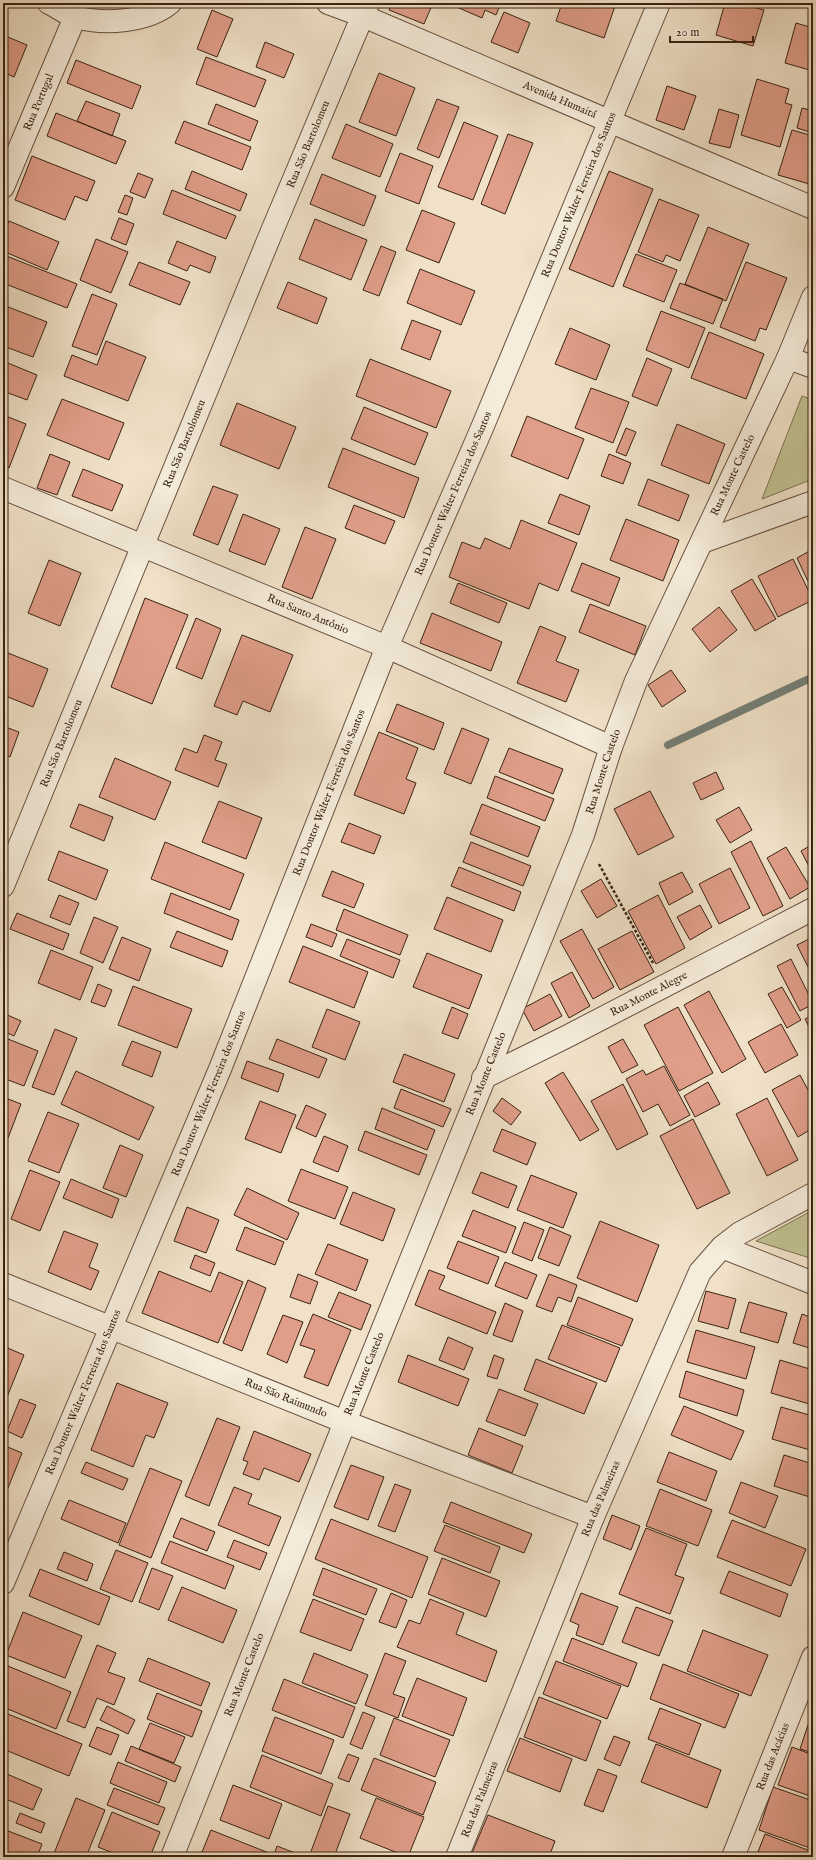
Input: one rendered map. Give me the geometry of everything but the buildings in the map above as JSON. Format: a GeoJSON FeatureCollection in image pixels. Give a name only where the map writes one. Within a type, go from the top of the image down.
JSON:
{"type":"FeatureCollection","features":[{"type":"Feature","properties":{"kind":"street"},"geometry":{"type":"LineString","coordinates":[[49,3],[75,17],[107,22],[138,18],[170,3]]}},
{"type":"Feature","properties":{"kind":"street","name":"Avenida Humaitá"},"geometry":{"type":"LineString","coordinates":[[328,3],[366,10],[611,122],[813,208]]}},
{"type":"Feature","properties":{"kind":"street","name":"Rua Doutor Walter Ferreira dos Santos"},"geometry":{"type":"LineString","coordinates":[[3,1583],[220,1069],[387,647],[611,122],[659,3]]}},
{"type":"Feature","properties":{"kind":"street","name":"Rua São Bartolomeu"},"geometry":{"type":"LineString","coordinates":[[3,886],[272,231],[366,10]]}},
{"type":"Feature","properties":{"kind":"street","name":"Rua Portugal"},"geometry":{"type":"LineString","coordinates":[[3,187],[75,17]]}},
{"type":"Feature","properties":{"kind":"street","name":"Rua Monte Castelo"},"geometry":{"type":"LineString","coordinates":[[172,1857],[483,1078],[583,835],[611,747],[636,681],[788,358],[813,297]]}},
{"type":"Feature","properties":{"kind":"street"},"geometry":{"type":"LineString","coordinates":[[788,358],[813,367]]}},
{"type":"Feature","properties":{"kind":"street","name":"Rua Santo Antônio"},"geometry":{"type":"LineString","coordinates":[[3,488],[144,545],[387,647],[611,747]]}},
{"type":"Feature","properties":{"kind":"street"},"geometry":{"type":"LineString","coordinates":[[702,542],[813,502]]}},
{"type":"Feature","properties":{"kind":"street","name":"Rua Monte Alegre"},"geometry":{"type":"LineString","coordinates":[[483,1078],[568,1036],[813,909]]}},
{"type":"Feature","properties":{"kind":"street","name":"Rua das Palmeiras"},"geometry":{"type":"LineString","coordinates":[[457,1857],[594,1517],[700,1272],[722,1247],[740,1233],[813,1194]]}},
{"type":"Feature","properties":{"kind":"street"},"geometry":{"type":"LineString","coordinates":[[722,1247],[813,1283]]}},
{"type":"Feature","properties":{"kind":"street","name":"Rua São Raimundo"},"geometry":{"type":"LineString","coordinates":[[3,1284],[345,1422],[594,1517]]}},
{"type":"Feature","properties":{"kind":"street","name":"Rua das Acácias"},"geometry":{"type":"LineString","coordinates":[[733,1857],[813,1656]]}},
{"type":"Feature","properties":{"kind":"path"},"geometry":{"type":"LineString","coordinates":[[583,835],[664,985]]}},
{"type":"Feature","properties":{"kind":"green space"},"geometry":{"type":"Polygon","coordinates":[[[802,396],[813,400],[813,479],[762,499],[802,396]]]}},
{"type":"Feature","properties":{"kind":"green space"},"geometry":{"type":"Polygon","coordinates":[[[813,1210],[813,1259],[756,1241],[813,1210]]]}},
{"type":"Feature","properties":{"kind":"waterway"},"geometry":{"type":"LineString","coordinates":[[668,745],[813,677]]}}]}
